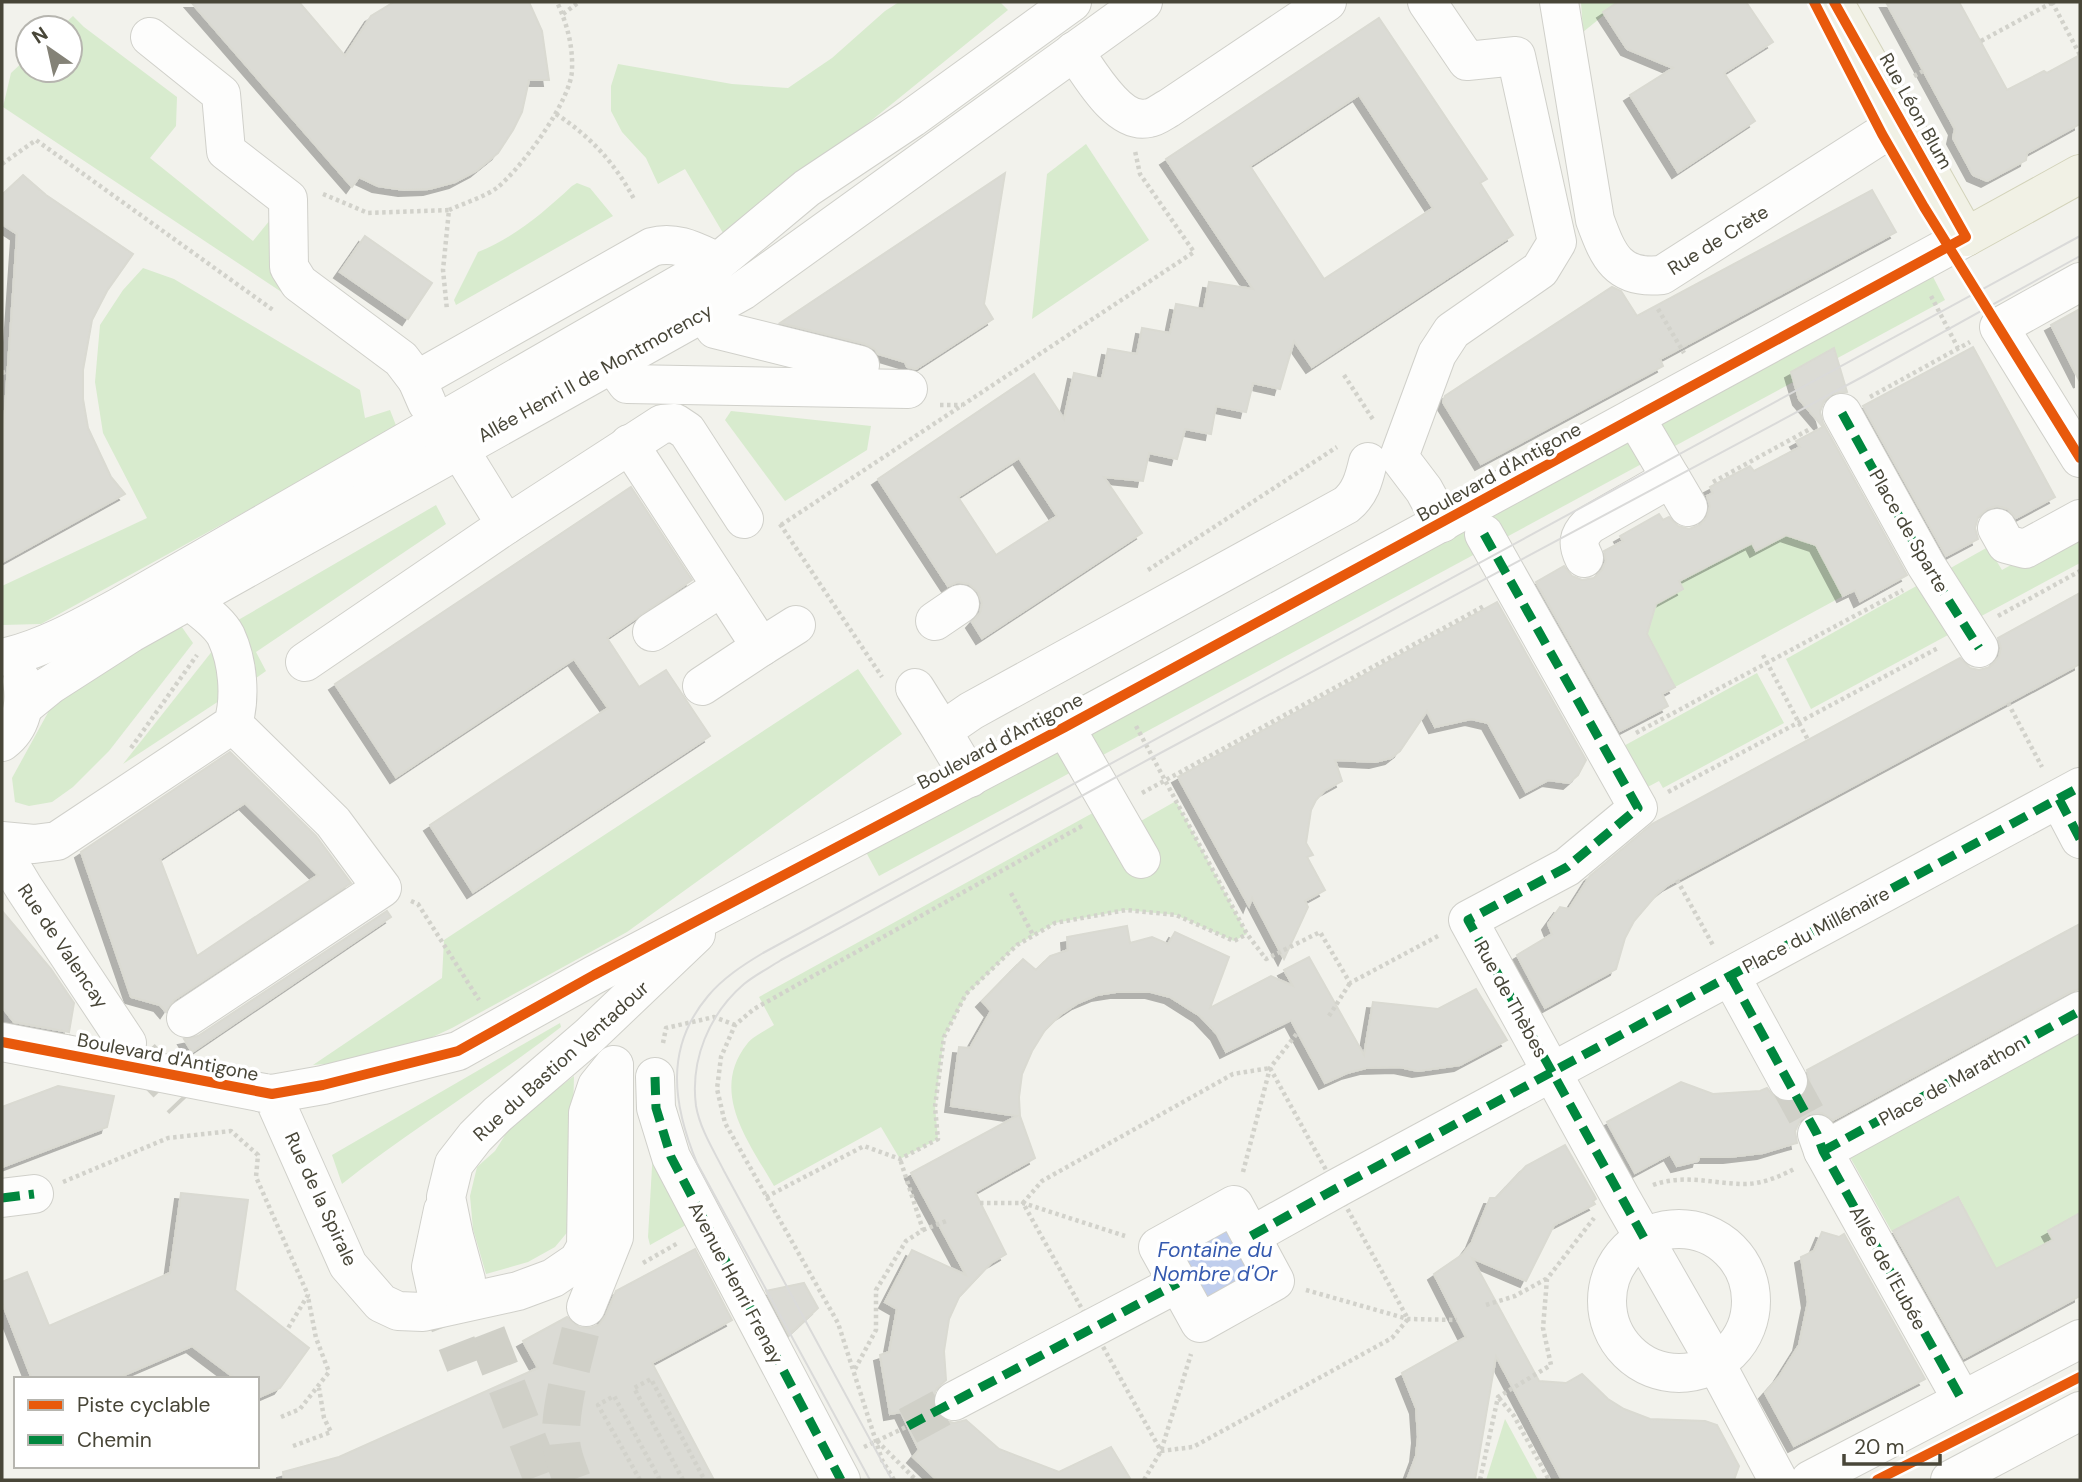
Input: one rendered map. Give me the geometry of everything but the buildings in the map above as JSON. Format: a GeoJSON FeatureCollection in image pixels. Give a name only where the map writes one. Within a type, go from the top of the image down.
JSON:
{"type":"FeatureCollection","features":[{"type":"Feature","properties":{"kind":"main road","name":"Rue Léon Blum"},"geometry":{"type":"LineString","coordinates":[[1834,2],[1966,237]]}},
{"type":"Feature","properties":{"kind":"main road"},"geometry":{"type":"LineString","coordinates":[[1966,237],[2080,174]]}},
{"type":"Feature","properties":{"kind":"street","name":"Allée Henri II de Montmorency"},"geometry":{"type":"LineString","coordinates":[[23,707],[50,685],[131,633],[204,613],[447,437],[718,262],[807,188],[912,118],[1072,2]]}},
{"type":"Feature","properties":{"kind":"street","name":"Allée Henri II de Montmorency"},"geometry":{"type":"LineString","coordinates":[[4,655],[63,638],[447,437],[612,363],[703,312],[741,290],[1143,2]]}},
{"type":"Feature","properties":{"kind":"street"},"geometry":{"type":"LineString","coordinates":[[1074,51],[1107,97],[1128,115],[1148,119],[1169,108],[1327,2]]}},
{"type":"Feature","properties":{"kind":"street"},"geometry":{"type":"LineString","coordinates":[[1427,2],[1468,61],[1516,56],[1557,242],[1540,270],[1452,331],[1437,354],[1399,457],[1423,489],[1442,523]]}},
{"type":"Feature","properties":{"kind":"street","name":"Rue de Crète"},"geometry":{"type":"LineString","coordinates":[[1559,2],[1595,220],[1607,253],[1627,271],[1646,277],[1662,275],[1901,122]]}},
{"type":"Feature","properties":{"kind":"street"},"geometry":{"type":"LineString","coordinates":[[149,37],[221,94],[226,151],[288,199],[289,267],[299,283],[401,359],[417,380],[447,437],[506,525]]}},
{"type":"Feature","properties":{"kind":"street","name":"Boulevard d'Antigone"},"geometry":{"type":"LineString","coordinates":[[2,1042],[268,1093],[323,1086],[458,1051],[725,905],[1065,727],[1966,237]]}},
{"type":"Feature","properties":{"kind":"street"},"geometry":{"type":"LineString","coordinates":[[417,380],[652,247],[666,243],[679,245],[718,262]]}},
{"type":"Feature","properties":{"kind":"street"},"geometry":{"type":"LineString","coordinates":[[2080,282],[1999,327],[2080,458]]}},
{"type":"Feature","properties":{"kind":"street"},"geometry":{"type":"LineString","coordinates":[[703,312],[715,329],[729,334],[860,365]]}},
{"type":"Feature","properties":{"kind":"street"},"geometry":{"type":"LineString","coordinates":[[612,363],[627,384],[908,389]]}},
{"type":"Feature","properties":{"kind":"street","name":"Place de Sparte"},"geometry":{"type":"LineString","coordinates":[[1842,413],[1932,575],[1973,640]]}},
{"type":"Feature","properties":{"kind":"street"},"geometry":{"type":"LineString","coordinates":[[1584,558],[1578,542],[1580,534],[1589,525],[1680,492],[1635,417]]}},
{"type":"Feature","properties":{"kind":"street"},"geometry":{"type":"LineString","coordinates":[[304,662],[506,525],[662,424],[675,423],[687,431],[744,519]]}},
{"type":"Feature","properties":{"kind":"street"},"geometry":{"type":"LineString","coordinates":[[629,444],[761,647]]}},
{"type":"Feature","properties":{"kind":"street"},"geometry":{"type":"LineString","coordinates":[[942,731],[971,711],[1346,505],[1354,499],[1361,487],[1368,462]]}},
{"type":"Feature","properties":{"kind":"street"},"geometry":{"type":"LineString","coordinates":[[1997,528],[2006,544],[2025,549],[2080,519]]}},
{"type":"Feature","properties":{"kind":"street"},"geometry":{"type":"LineString","coordinates":[[1484,534],[1638,808]]}},
{"type":"Feature","properties":{"kind":"street"},"geometry":{"type":"LineString","coordinates":[[652,632],[722,587]]}},
{"type":"Feature","properties":{"kind":"street"},"geometry":{"type":"LineString","coordinates":[[2,841],[34,844],[57,841],[233,724],[238,708],[236,675],[226,636],[204,613]]}},
{"type":"Feature","properties":{"kind":"street"},"geometry":{"type":"LineString","coordinates":[[702,686],[796,625]]}},
{"type":"Feature","properties":{"kind":"street"},"geometry":{"type":"LineString","coordinates":[[2,742],[18,724],[23,707],[22,680],[4,655]]}},
{"type":"Feature","properties":{"kind":"street"},"geometry":{"type":"LineString","coordinates":[[915,688],[970,778]]}},
{"type":"Feature","properties":{"kind":"street"},"geometry":{"type":"LineString","coordinates":[[186,1018],[382,888],[333,822],[233,724]]}},
{"type":"Feature","properties":{"kind":"street"},"geometry":{"type":"LineString","coordinates":[[1065,727],[1142,859]]}},
{"type":"Feature","properties":{"kind":"street"},"geometry":{"type":"LineString","coordinates":[[2070,793],[2080,839]]}},
{"type":"Feature","properties":{"kind":"street","name":"Place du Millénaire"},"geometry":{"type":"LineString","coordinates":[[1158,1247],[1242,1221],[1349,1181],[2070,793]]}},
{"type":"Feature","properties":{"kind":"street","name":"Rue de Thèbes"},"geometry":{"type":"LineString","coordinates":[[1638,808],[1567,867],[1468,920],[1778,1480]]}},
{"type":"Feature","properties":{"kind":"street","name":"Rue de Valencay"},"geometry":{"type":"LineString","coordinates":[[2,847],[24,888],[127,1043]]}},
{"type":"Feature","properties":{"kind":"street","name":"Rue du Bastion Ventadour"},"geometry":{"type":"LineString","coordinates":[[451,1285],[454,1236],[446,1197],[454,1164],[475,1137],[649,981],[725,905]]}},
{"type":"Feature","properties":{"kind":"street"},"geometry":{"type":"LineString","coordinates":[[1731,977],[1788,1081]]}},
{"type":"Feature","properties":{"kind":"street"},"geometry":{"type":"LineString","coordinates":[[586,1307],[614,1237],[616,1033],[649,981]]}},
{"type":"Feature","properties":{"kind":"street","name":"Place de Marathon"},"geometry":{"type":"LineString","coordinates":[[1820,1143],[2080,1011]]}},
{"type":"Feature","properties":{"kind":"street","name":"Rue de la Spirale"},"geometry":{"type":"LineString","coordinates":[[268,1093],[348,1265],[381,1303],[398,1311],[423,1312],[518,1291],[553,1278],[578,1261],[586,1248],[588,1113],[597,1086],[614,1065]]}},
{"type":"Feature","properties":{"kind":"street","name":"Avenue Henri Frenay"},"geometry":{"type":"LineString","coordinates":[[656,1077],[656,1108],[671,1157],[841,1480]]}},
{"type":"Feature","properties":{"kind":"street","name":"Allée de l'Eubée"},"geometry":{"type":"LineString","coordinates":[[1820,1143],[1962,1401]]}},
{"type":"Feature","properties":{"kind":"street"},"geometry":{"type":"LineString","coordinates":[[1158,1247],[1200,1323],[1275,1281],[1242,1221]]}},
{"type":"Feature","properties":{"kind":"street"},"geometry":{"type":"LineString","coordinates":[[1680,1228],[1699,1231],[1716,1238],[1731,1250],[1743,1265],[1750,1282],[1750,1320],[1743,1337],[1731,1352],[1716,1364],[1699,1371],[1680,1374],[1661,1371],[1643,1364],[1628,1353],[1616,1338],[1609,1320],[1609,1282],[1617,1264],[1629,1249],[1644,1238],[1661,1231],[1680,1228]]}},
{"type":"Feature","properties":{"kind":"street"},"geometry":{"type":"LineString","coordinates":[[954,1401],[1178,1283]]}},
{"type":"Feature","properties":{"kind":"street"},"geometry":{"type":"LineString","coordinates":[[1810,1480],[2080,1339]]}},
{"type":"Feature","properties":{"kind":"street"},"geometry":{"type":"LineString","coordinates":[[1971,1475],[2080,1411]]}},
{"type":"Feature","properties":{"kind":"path"},"geometry":{"type":"LineString","coordinates":[[288,199],[319,192],[368,213],[449,210],[496,188],[528,154],[556,114],[572,72],[568,28],[557,2]]}},
{"type":"Feature","properties":{"kind":"path"},"geometry":{"type":"LineString","coordinates":[[563,14],[579,2]]}},
{"type":"Feature","properties":{"kind":"path"},"geometry":{"type":"LineString","coordinates":[[1981,41],[2053,2],[2080,55]]}},
{"type":"Feature","properties":{"kind":"path"},"geometry":{"type":"LineString","coordinates":[[556,114],[589,138],[608,158],[634,198]]}},
{"type":"Feature","properties":{"kind":"path"},"geometry":{"type":"LineString","coordinates":[[781,525],[1194,252],[1140,174],[1128,115]]}},
{"type":"Feature","properties":{"kind":"path"},"geometry":{"type":"LineString","coordinates":[[2,164],[36,140],[273,310]]}},
{"type":"Feature","properties":{"kind":"path"},"geometry":{"type":"LineString","coordinates":[[447,310],[443,270],[449,210]]}},
{"type":"Feature","properties":{"kind":"path"},"geometry":{"type":"LineString","coordinates":[[1842,413],[1999,327]]}},
{"type":"Feature","properties":{"kind":"path"},"geometry":{"type":"LineString","coordinates":[[1344,375],[1367,412]]}},
{"type":"Feature","properties":{"kind":"path"},"geometry":{"type":"LineString","coordinates":[[1638,808],[1799,722],[1973,640],[2080,571]]}},
{"type":"Feature","properties":{"kind":"path"},"geometry":{"type":"LineString","coordinates":[[1605,750],[1932,575]]}},
{"type":"Feature","properties":{"kind":"path"},"geometry":{"type":"LineString","coordinates":[[816,576],[865,650]]}},
{"type":"Feature","properties":{"kind":"path"},"geometry":{"type":"LineString","coordinates":[[128,752],[204,613]]}},
{"type":"Feature","properties":{"kind":"path"},"geometry":{"type":"LineString","coordinates":[[1763,655],[1808,740]]}},
{"type":"Feature","properties":{"kind":"path"},"geometry":{"type":"LineString","coordinates":[[2008,703],[2070,793]]}},
{"type":"Feature","properties":{"kind":"path"},"geometry":{"type":"LineString","coordinates":[[1134,722],[1247,934],[1266,959],[1320,932],[1350,984]]}},
{"type":"Feature","properties":{"kind":"path"},"geometry":{"type":"LineString","coordinates":[[1677,880],[1731,977]]}},
{"type":"Feature","properties":{"kind":"path"},"geometry":{"type":"LineString","coordinates":[[382,888],[418,904],[497,1029]]}},
{"type":"Feature","properties":{"kind":"path"},"geometry":{"type":"LineString","coordinates":[[1011,893],[1033,935]]}},
{"type":"Feature","properties":{"kind":"path"},"geometry":{"type":"LineString","coordinates":[[766,1197],[864,1146],[900,1159],[939,1139],[934,1107],[944,1037],[967,994],[1017,945],[1033,935],[1055,923],[1126,909],[1176,915],[1234,941],[1247,934]]}},
{"type":"Feature","properties":{"kind":"path"},"geometry":{"type":"LineString","coordinates":[[1329,1016],[1350,984],[1468,920]]}},
{"type":"Feature","properties":{"kind":"path"},"geometry":{"type":"LineString","coordinates":[[656,1077],[666,1028],[714,1017],[735,1025]]}},
{"type":"Feature","properties":{"kind":"path"},"geometry":{"type":"LineString","coordinates":[[1242,1221],[1269,1068],[1297,1032]]}},
{"type":"Feature","properties":{"kind":"path"},"geometry":{"type":"LineString","coordinates":[[1023,1203],[1042,1181],[1233,1074],[1269,1068]]}},
{"type":"Feature","properties":{"kind":"path"},"geometry":{"type":"LineString","coordinates":[[71,1179],[168,1138],[231,1131],[258,1155],[256,1177],[308,1295],[316,1338],[328,1372],[300,1409],[281,1417]]}},
{"type":"Feature","properties":{"kind":"path"},"geometry":{"type":"LineString","coordinates":[[1486,1305],[1515,1296],[1547,1279],[1591,1220],[1621,1198],[1661,1182],[1699,1179],[1744,1185],[1778,1178],[1820,1143]]}},
{"type":"Feature","properties":{"kind":"path"},"geometry":{"type":"LineString","coordinates":[[900,1159],[923,1230]]}},
{"type":"Feature","properties":{"kind":"path"},"geometry":{"type":"LineString","coordinates":[[980,1203],[1023,1203],[1158,1247]]}},
{"type":"Feature","properties":{"kind":"path"},"geometry":{"type":"LineString","coordinates":[[855,1371],[876,1330],[876,1290],[906,1241],[923,1230],[949,1220]]}},
{"type":"Feature","properties":{"kind":"path"},"geometry":{"type":"LineString","coordinates":[[640,1264],[707,1227]]}},
{"type":"Feature","properties":{"kind":"path"},"geometry":{"type":"LineString","coordinates":[[1480,1480],[1498,1397],[1551,1365],[1543,1328],[1547,1279]]}},
{"type":"Feature","properties":{"kind":"path"},"geometry":{"type":"LineString","coordinates":[[1275,1281],[1408,1319],[1457,1320]]}},
{"type":"Feature","properties":{"kind":"path"},"geometry":{"type":"LineString","coordinates":[[286,1330],[308,1295]]}},
{"type":"Feature","properties":{"kind":"path"},"geometry":{"type":"LineString","coordinates":[[1161,1451],[1193,1447],[1392,1338],[1408,1319]]}},
{"type":"Feature","properties":{"kind":"path"},"geometry":{"type":"LineString","coordinates":[[1144,1480],[1161,1451],[1200,1323]]}},
{"type":"Feature","properties":{"kind":"path"},"geometry":{"type":"LineString","coordinates":[[683,1480],[634,1388],[651,1379],[704,1479]]}},
{"type":"Feature","properties":{"kind":"path"},"geometry":{"type":"LineString","coordinates":[[293,1446],[331,1432],[324,1418],[319,1387]]}},
{"type":"Feature","properties":{"kind":"path"},"geometry":{"type":"LineString","coordinates":[[640,1480],[598,1405],[614,1396],[660,1480]]}},
{"type":"Feature","properties":{"kind":"path"},"geometry":{"type":"LineString","coordinates":[[1498,1397],[1514,1416],[1549,1480]]}},
{"type":"Feature","properties":{"kind":"path"},"geometry":{"type":"LineString","coordinates":[[894,1480],[882,1460],[877,1440],[916,1480]]}},
{"type":"Feature","properties":{"kind":"green space"},"geometry":{"type":"Polygon","coordinates":[[[899,2],[1000,2],[1008,10],[726,238],[685,169],[658,184],[646,158],[622,132],[611,111],[611,86],[618,64],[732,84],[788,88],[832,58],[899,2]]]}},
{"type":"Feature","properties":{"kind":"green space"},"geometry":{"type":"Polygon","coordinates":[[[1581,2],[1620,2],[1583,32],[1581,2]]]}},
{"type":"Feature","properties":{"kind":"green space"},"geometry":{"type":"Polygon","coordinates":[[[84,27],[177,97],[176,126],[150,158],[253,241],[270,220],[286,295],[3,107],[14,70],[14,84],[84,84],[84,27]]]}},
{"type":"Feature","properties":{"kind":"green space"},"geometry":{"type":"Polygon","coordinates":[[[1086,144],[1149,240],[1032,319],[1047,174],[1086,144]]]}},
{"type":"Feature","properties":{"kind":"green space"},"geometry":{"type":"Polygon","coordinates":[[[577,183],[590,188],[613,216],[456,305],[454,300],[478,252],[516,232],[577,183]]]}},
{"type":"Feature","properties":{"kind":"green space"},"geometry":{"type":"Polygon","coordinates":[[[1916,244],[1945,300],[879,876],[849,821],[1916,244]]]}},
{"type":"Feature","properties":{"kind":"green space"},"geometry":{"type":"Polygon","coordinates":[[[143,268],[174,279],[360,390],[365,418],[390,410],[397,428],[41,624],[2,625],[2,586],[147,518],[103,433],[95,382],[100,325],[123,290],[143,268]]]}},
{"type":"Feature","properties":{"kind":"green space"},"geometry":{"type":"Polygon","coordinates":[[[731,411],[871,426],[867,450],[785,501],[725,420],[731,411]]]}},
{"type":"Feature","properties":{"kind":"green space"},"geometry":{"type":"Polygon","coordinates":[[[436,505],[446,524],[256,652],[266,671],[246,685],[233,623],[436,505]]]}},
{"type":"Feature","properties":{"kind":"green space"},"geometry":{"type":"Polygon","coordinates":[[[2075,529],[2080,538],[2080,563],[1974,620],[1947,570],[1988,547],[2002,570],[2075,529]]]}},
{"type":"Feature","properties":{"kind":"green space"},"geometry":{"type":"Polygon","coordinates":[[[1786,535],[1816,545],[1843,596],[1675,687],[1647,634],[1656,604],[1683,589],[1679,581],[1752,543],[1757,551],[1786,535]]]}},
{"type":"Feature","properties":{"kind":"green space"},"geometry":{"type":"Polygon","coordinates":[[[1920,584],[1948,635],[1811,709],[1786,659],[1920,584]]]}},
{"type":"Feature","properties":{"kind":"green space"},"geometry":{"type":"Polygon","coordinates":[[[179,623],[193,643],[109,751],[73,787],[52,802],[29,806],[15,802],[12,778],[51,707],[179,623]]]}},
{"type":"Feature","properties":{"kind":"green space"},"geometry":{"type":"Polygon","coordinates":[[[217,645],[222,699],[123,764],[217,645]]]}},
{"type":"Feature","properties":{"kind":"green space"},"geometry":{"type":"Polygon","coordinates":[[[858,669],[902,734],[627,932],[452,1028],[385,1059],[313,1065],[442,978],[444,940],[858,669]]]}},
{"type":"Feature","properties":{"kind":"green space"},"geometry":{"type":"Polygon","coordinates":[[[1757,673],[1784,723],[1663,788],[1659,781],[1642,790],[1620,748],[1757,673]]]}},
{"type":"Feature","properties":{"kind":"green space"},"geometry":{"type":"Polygon","coordinates":[[[1176,801],[1247,934],[1234,941],[1176,915],[1126,910],[1055,923],[1017,945],[967,994],[944,1037],[935,1107],[938,1139],[900,1159],[881,1127],[774,1186],[744,1134],[732,1098],[736,1062],[750,1041],[774,1025],[759,997],[1109,804],[1125,830],[1176,801]]]}},
{"type":"Feature","properties":{"kind":"green space"},"geometry":{"type":"Polygon","coordinates":[[[560,1023],[561,1027],[534,1047],[342,1184],[332,1155],[560,1023]]]}},
{"type":"Feature","properties":{"kind":"green space"},"geometry":{"type":"Polygon","coordinates":[[[2080,1032],[2080,1214],[2048,1231],[2053,1240],[1988,1274],[1983,1244],[1959,1197],[1892,1232],[1850,1157],[2080,1032]]]}},
{"type":"Feature","properties":{"kind":"green space"},"geometry":{"type":"Polygon","coordinates":[[[574,1076],[570,1229],[555,1247],[528,1262],[486,1274],[473,1229],[470,1196],[477,1167],[495,1151],[514,1121],[574,1076]]]}},
{"type":"Feature","properties":{"kind":"green space"},"geometry":{"type":"Polygon","coordinates":[[[654,1132],[695,1220],[650,1245],[648,1237],[654,1132]]]}},
{"type":"Feature","properties":{"kind":"green space"},"geometry":{"type":"Polygon","coordinates":[[[1505,1419],[1538,1480],[1486,1480],[1505,1419]]]}},
{"type":"Feature","properties":{"kind":"water","name":"Fontaine du Nombre d'Or"},"geometry":{"type":"Polygon","coordinates":[[[1226,1224],[1253,1274],[1204,1301],[1177,1251],[1226,1224]]]}},
{"type":"Feature","properties":{"kind":"tunnel"},"geometry":{"type":"LineString","coordinates":[[141,1057],[183,1101]]}},
{"type":"Feature","properties":{"kind":"tunnel"},"geometry":{"type":"LineString","coordinates":[[1788,1081],[1817,1134]]}},
{"type":"Feature","properties":{"kind":"tunnel"},"geometry":{"type":"LineString","coordinates":[[466,1280],[543,1480]]}},
{"type":"Feature","properties":{"kind":"tunnel"},"geometry":{"type":"LineString","coordinates":[[436,1290],[465,1365]]}},
{"type":"Feature","properties":{"kind":"tunnel"},"geometry":{"type":"LineString","coordinates":[[572,1480],[562,1449],[561,1423],[586,1307]]}},
{"type":"Feature","properties":{"kind":"tunnel"},"geometry":{"type":"LineString","coordinates":[[908,1426],[954,1401]]}},
{"type":"Feature","properties":{"kind":"tram line"},"geometry":{"type":"LineString","coordinates":[[870,1480],[697,1163],[682,1120],[677,1077],[679,1056],[684,1036],[694,1016],[714,989],[763,953],[2080,236]]}},
{"type":"Feature","properties":{"kind":"tram line"},"geometry":{"type":"LineString","coordinates":[[892,1480],[724,1171],[701,1123],[695,1089],[699,1055],[712,1024],[732,996],[748,981],[781,960],[1153,757],[1864,376],[2080,256]]}},
{"type":"Feature","properties":{"kind":"marked path"},"geometry":{"type":"LineString","coordinates":[[1842,413],[1926,565],[1979,648]]}},
{"type":"Feature","properties":{"kind":"marked path"},"geometry":{"type":"LineString","coordinates":[[1484,534],[1638,808],[1567,867],[1468,920],[1644,1238]]}},
{"type":"Feature","properties":{"kind":"marked path"},"geometry":{"type":"LineString","coordinates":[[1251,1236],[2080,787]]}},
{"type":"Feature","properties":{"kind":"marked path"},"geometry":{"type":"LineString","coordinates":[[2059,799],[2080,839]]}},
{"type":"Feature","properties":{"kind":"marked path"},"geometry":{"type":"LineString","coordinates":[[1731,977],[1817,1134],[1823,1151],[1962,1400]]}},
{"type":"Feature","properties":{"kind":"marked path"},"geometry":{"type":"LineString","coordinates":[[1823,1151],[2080,1011]]}},
{"type":"Feature","properties":{"kind":"marked path"},"geometry":{"type":"LineString","coordinates":[[655,1077],[656,1108],[671,1157],[841,1480]]}},
{"type":"Feature","properties":{"kind":"marked path"},"geometry":{"type":"LineString","coordinates":[[2,1198],[34,1194]]}},
{"type":"Feature","properties":{"kind":"marked path"},"geometry":{"type":"LineString","coordinates":[[908,1426],[1178,1283]]}},
{"type":"Feature","properties":{"kind":"cycle path"},"geometry":{"type":"LineString","coordinates":[[1814,2],[1882,134],[1924,207],[2080,458]]}},
{"type":"Feature","properties":{"kind":"cycle path"},"geometry":{"type":"LineString","coordinates":[[2,1042],[272,1094],[323,1085],[458,1051],[594,975],[1065,727],[1966,237],[1834,2]]}},
{"type":"Feature","properties":{"kind":"cycle path"},"geometry":{"type":"LineString","coordinates":[[1877,1480],[2080,1377]]}}]}
